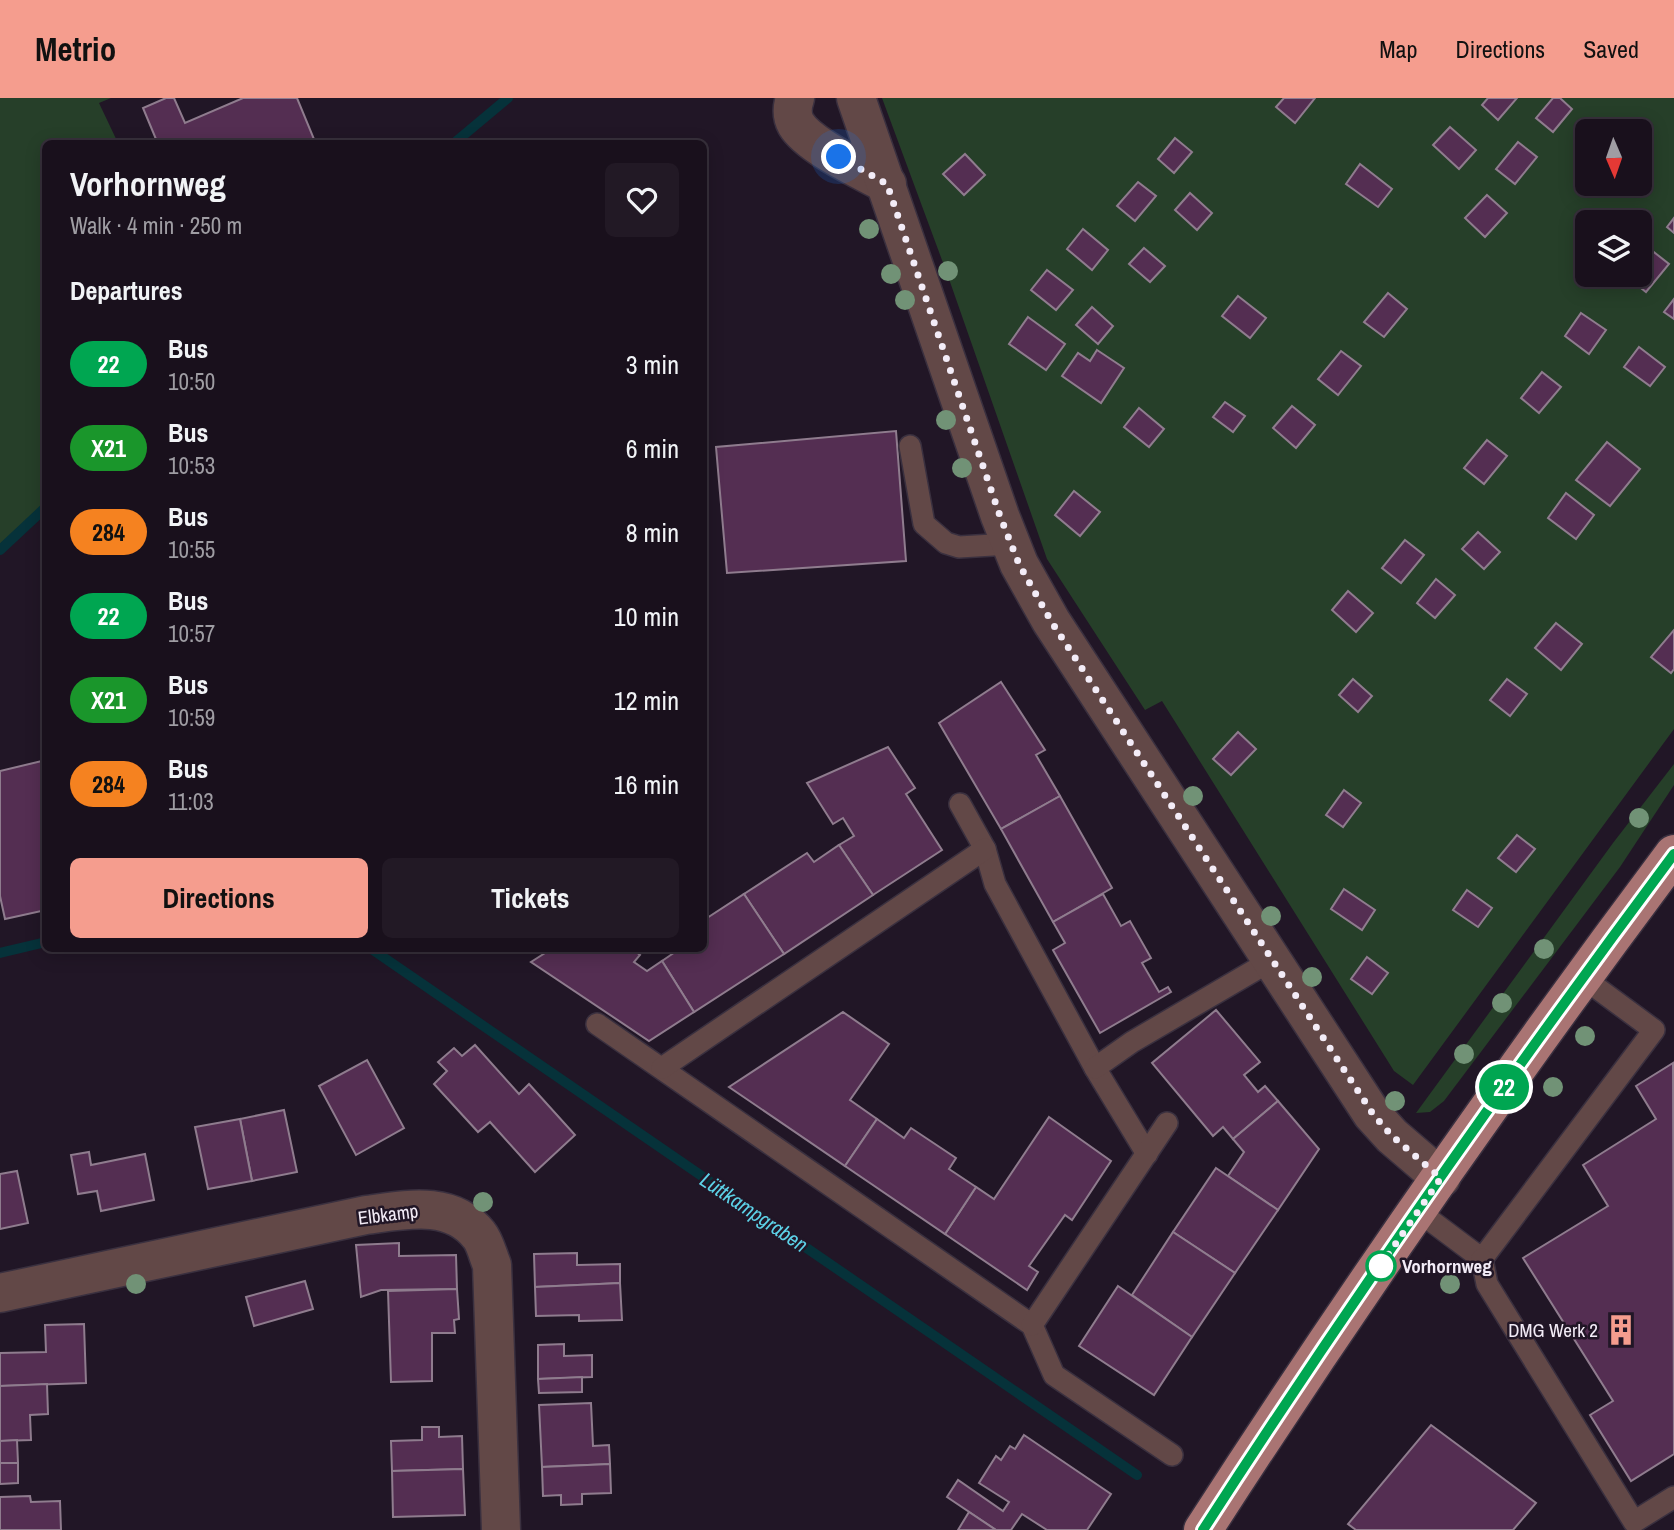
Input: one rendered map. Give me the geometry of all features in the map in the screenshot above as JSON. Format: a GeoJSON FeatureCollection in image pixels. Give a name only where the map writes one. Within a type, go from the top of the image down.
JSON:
{"type":"FeatureCollection","features":[{"type":"Feature","properties":{"kind":"main road"},"geometry":{"type":"LineString","coordinates":[[1203,1530],[1254,1450],[1418,1211],[1582,977],[1674,854]]}},
{"type":"Feature","properties":{"kind":"street"},"geometry":{"type":"LineString","coordinates":[[794,98],[791,111],[794,122],[802,133],[887,184]]}},
{"type":"Feature","properties":{"kind":"street"},"geometry":{"type":"LineString","coordinates":[[856,98],[1019,564],[1051,621],[1373,1114],[1392,1136],[1441,1178]]}},
{"type":"Feature","properties":{"kind":"street","name":"Elbkamp"},"geometry":{"type":"LineString","coordinates":[[0,1293],[366,1215],[424,1208],[454,1214],[480,1235],[492,1265],[501,1530]]}},
{"type":"Feature","properties":{"kind":"lane"},"geometry":{"type":"LineString","coordinates":[[910,446],[924,524],[946,543],[958,547],[1010,544]]}},
{"type":"Feature","properties":{"kind":"lane"},"geometry":{"type":"LineString","coordinates":[[960,804],[985,849],[995,884],[1095,1068],[1147,1154]]}},
{"type":"Feature","properties":{"kind":"lane"},"geometry":{"type":"LineString","coordinates":[[662,1068],[985,849]]}},
{"type":"Feature","properties":{"kind":"lane"},"geometry":{"type":"LineString","coordinates":[[1095,1068],[1132,1042],[1272,960]]}},
{"type":"Feature","properties":{"kind":"lane"},"geometry":{"type":"LineString","coordinates":[[1482,1259],[1654,1030],[1582,977]]}},
{"type":"Feature","properties":{"kind":"lane"},"geometry":{"type":"LineString","coordinates":[[597,1024],[1032,1325],[1054,1375],[1172,1455]]}},
{"type":"Feature","properties":{"kind":"lane"},"geometry":{"type":"LineString","coordinates":[[1032,1325],[1167,1123]]}},
{"type":"Feature","properties":{"kind":"lane"},"geometry":{"type":"LineString","coordinates":[[1418,1211],[1482,1259],[1487,1284],[1634,1522],[1674,1497]]}},
{"type":"Feature","properties":{"kind":"green space"},"geometry":{"type":"Polygon","coordinates":[[[0,98],[111,98],[99,103],[117,140],[42,140],[42,510],[0,554],[0,98]]]}},
{"type":"Feature","properties":{"kind":"green space"},"geometry":{"type":"Polygon","coordinates":[[[882,98],[1674,98],[1674,729],[1413,1085],[1394,1071],[1162,701],[1145,710],[1047,559],[882,98]]]}},
{"type":"Feature","properties":{"kind":"green space"},"geometry":{"type":"Polygon","coordinates":[[[1674,764],[1674,785],[1620,867],[1444,1101],[1430,1112],[1416,1113],[1613,843],[1674,764]]]}},
{"type":"Feature","properties":{"kind":"building"},"geometry":{"type":"Polygon","coordinates":[[[166,98],[174,98],[185,123],[243,98],[297,98],[314,140],[156,140],[143,108],[166,98]]]}},
{"type":"Feature","properties":{"kind":"building"},"geometry":{"type":"Polygon","coordinates":[[[1284,98],[1315,98],[1295,123],[1276,107],[1284,98]]]}},
{"type":"Feature","properties":{"kind":"building"},"geometry":{"type":"Polygon","coordinates":[[[1488,98],[1517,98],[1498,120],[1482,105],[1488,98]]]}},
{"type":"Feature","properties":{"kind":"building"},"geometry":{"type":"Polygon","coordinates":[[[1553,98],[1560,98],[1572,109],[1553,132],[1536,118],[1553,98]]]}},
{"type":"Feature","properties":{"kind":"building"},"geometry":{"type":"Polygon","coordinates":[[[1450,127],[1476,150],[1459,169],[1433,145],[1450,127]]]}},
{"type":"Feature","properties":{"kind":"building"},"geometry":{"type":"Polygon","coordinates":[[[1175,138],[1192,152],[1174,173],[1158,159],[1175,138]]]}},
{"type":"Feature","properties":{"kind":"building"},"geometry":{"type":"Polygon","coordinates":[[[1518,142],[1537,157],[1515,184],[1496,169],[1518,142]]]}},
{"type":"Feature","properties":{"kind":"building"},"geometry":{"type":"Polygon","coordinates":[[[965,154],[985,175],[964,195],[943,174],[965,154]]]}},
{"type":"Feature","properties":{"kind":"building"},"geometry":{"type":"Polygon","coordinates":[[[1360,164],[1392,189],[1378,207],[1346,184],[1360,164]]]}},
{"type":"Feature","properties":{"kind":"building"},"geometry":{"type":"Polygon","coordinates":[[[1138,182],[1156,196],[1135,221],[1117,206],[1138,182]]]}},
{"type":"Feature","properties":{"kind":"building"},"geometry":{"type":"Polygon","coordinates":[[[1190,193],[1212,213],[1197,230],[1175,210],[1190,193]]]}},
{"type":"Feature","properties":{"kind":"building"},"geometry":{"type":"Polygon","coordinates":[[[1487,195],[1507,213],[1485,237],[1465,218],[1487,195]]]}},
{"type":"Feature","properties":{"kind":"building"},"geometry":{"type":"Polygon","coordinates":[[[1674,218],[1674,233],[1667,227],[1674,218]]]}},
{"type":"Feature","properties":{"kind":"building"},"geometry":{"type":"Polygon","coordinates":[[[1083,229],[1108,250],[1092,270],[1067,249],[1083,229]]]}},
{"type":"Feature","properties":{"kind":"building"},"geometry":{"type":"Polygon","coordinates":[[[1144,248],[1165,266],[1150,282],[1129,264],[1144,248]]]}},
{"type":"Feature","properties":{"kind":"building"},"geometry":{"type":"Polygon","coordinates":[[[1652,251],[1669,264],[1652,285],[1652,251]]]}},
{"type":"Feature","properties":{"kind":"building"},"geometry":{"type":"Polygon","coordinates":[[[1047,270],[1073,290],[1056,310],[1031,290],[1047,270]]]}},
{"type":"Feature","properties":{"kind":"building"},"geometry":{"type":"Polygon","coordinates":[[[1388,293],[1407,309],[1384,337],[1364,322],[1388,293]]]}},
{"type":"Feature","properties":{"kind":"building"},"geometry":{"type":"Polygon","coordinates":[[[1238,296],[1266,318],[1250,338],[1222,316],[1238,296]]]}},
{"type":"Feature","properties":{"kind":"building"},"geometry":{"type":"Polygon","coordinates":[[[1674,299],[1674,319],[1664,312],[1674,299]]]}},
{"type":"Feature","properties":{"kind":"building"},"geometry":{"type":"Polygon","coordinates":[[[1092,307],[1113,326],[1098,344],[1076,325],[1092,307]]]}},
{"type":"Feature","properties":{"kind":"building"},"geometry":{"type":"Polygon","coordinates":[[[1581,313],[1606,330],[1589,354],[1565,336],[1581,313]]]}},
{"type":"Feature","properties":{"kind":"building"},"geometry":{"type":"Polygon","coordinates":[[[1028,317],[1065,344],[1046,370],[1009,344],[1028,317]]]}},
{"type":"Feature","properties":{"kind":"building"},"geometry":{"type":"Polygon","coordinates":[[[1639,347],[1665,367],[1650,386],[1624,367],[1639,347]]]}},
{"type":"Feature","properties":{"kind":"building"},"geometry":{"type":"Polygon","coordinates":[[[1097,350],[1124,368],[1101,403],[1062,376],[1078,353],[1090,361],[1097,350]]]}},
{"type":"Feature","properties":{"kind":"building"},"geometry":{"type":"Polygon","coordinates":[[[1341,351],[1361,366],[1338,395],[1318,379],[1341,351]]]}},
{"type":"Feature","properties":{"kind":"building"},"geometry":{"type":"Polygon","coordinates":[[[1542,372],[1561,387],[1539,413],[1521,398],[1542,372]]]}},
{"type":"Feature","properties":{"kind":"building"},"geometry":{"type":"Polygon","coordinates":[[[1225,402],[1245,416],[1233,432],[1213,417],[1225,402]]]}},
{"type":"Feature","properties":{"kind":"building"},"geometry":{"type":"Polygon","coordinates":[[[1292,406],[1315,425],[1296,448],[1273,428],[1292,406]]]}},
{"type":"Feature","properties":{"kind":"building"},"geometry":{"type":"Polygon","coordinates":[[[1139,408],[1164,429],[1149,447],[1124,427],[1139,408]]]}},
{"type":"Feature","properties":{"kind":"building"},"geometry":{"type":"Polygon","coordinates":[[[896,431],[906,561],[727,573],[716,447],[896,431]]]}},
{"type":"Feature","properties":{"kind":"building"},"geometry":{"type":"Polygon","coordinates":[[[1487,440],[1507,456],[1484,484],[1464,468],[1487,440]]]}},
{"type":"Feature","properties":{"kind":"building"},"geometry":{"type":"Polygon","coordinates":[[[1607,442],[1640,469],[1610,506],[1576,480],[1607,442]]]}},
{"type":"Feature","properties":{"kind":"building"},"geometry":{"type":"Polygon","coordinates":[[[1074,491],[1100,512],[1080,536],[1055,515],[1074,491]]]}},
{"type":"Feature","properties":{"kind":"building"},"geometry":{"type":"Polygon","coordinates":[[[1566,493],[1594,515],[1576,539],[1548,518],[1566,493]]]}},
{"type":"Feature","properties":{"kind":"building"},"geometry":{"type":"Polygon","coordinates":[[[1478,532],[1500,552],[1484,569],[1462,549],[1478,532]]]}},
{"type":"Feature","properties":{"kind":"building"},"geometry":{"type":"Polygon","coordinates":[[[1405,540],[1424,555],[1401,583],[1382,568],[1405,540]]]}},
{"type":"Feature","properties":{"kind":"building"},"geometry":{"type":"Polygon","coordinates":[[[1436,579],[1455,595],[1435,618],[1417,603],[1436,579]]]}},
{"type":"Feature","properties":{"kind":"building"},"geometry":{"type":"Polygon","coordinates":[[[1348,591],[1373,613],[1356,632],[1332,610],[1348,591]]]}},
{"type":"Feature","properties":{"kind":"building"},"geometry":{"type":"Polygon","coordinates":[[[1556,623],[1582,644],[1561,670],[1535,648],[1556,623]]]}},
{"type":"Feature","properties":{"kind":"building"},"geometry":{"type":"Polygon","coordinates":[[[1674,630],[1674,669],[1671,673],[1651,657],[1674,630]]]}},
{"type":"Feature","properties":{"kind":"building"},"geometry":{"type":"Polygon","coordinates":[[[1353,679],[1372,696],[1358,712],[1339,695],[1353,679]]]}},
{"type":"Feature","properties":{"kind":"building"},"geometry":{"type":"Polygon","coordinates":[[[1507,679],[1527,694],[1510,716],[1490,700],[1507,679]]]}},
{"type":"Feature","properties":{"kind":"building"},"geometry":{"type":"Polygon","coordinates":[[[1001,682],[1045,750],[1036,755],[1060,796],[1001,829],[939,723],[1001,682]]]}},
{"type":"Feature","properties":{"kind":"building"},"geometry":{"type":"Polygon","coordinates":[[[1238,732],[1256,749],[1231,775],[1213,759],[1238,732]]]}},
{"type":"Feature","properties":{"kind":"building"},"geometry":{"type":"Polygon","coordinates":[[[888,747],[915,788],[906,794],[942,850],[873,895],[839,845],[854,836],[843,818],[833,824],[807,783],[888,747]]]}},
{"type":"Feature","properties":{"kind":"building"},"geometry":{"type":"Polygon","coordinates":[[[42,761],[42,911],[5,919],[0,896],[0,771],[42,761]]]}},
{"type":"Feature","properties":{"kind":"building"},"geometry":{"type":"Polygon","coordinates":[[[1344,790],[1361,803],[1343,827],[1326,815],[1344,790]]]}},
{"type":"Feature","properties":{"kind":"building"},"geometry":{"type":"Polygon","coordinates":[[[1060,796],[1112,888],[1053,922],[1001,829],[1060,796]]]}},
{"type":"Feature","properties":{"kind":"building"},"geometry":{"type":"Polygon","coordinates":[[[1517,835],[1535,849],[1516,872],[1498,858],[1517,835]]]}},
{"type":"Feature","properties":{"kind":"building"},"geometry":{"type":"Polygon","coordinates":[[[839,845],[873,895],[784,954],[744,894],[807,853],[814,862],[839,845]]]}},
{"type":"Feature","properties":{"kind":"building"},"geometry":{"type":"Polygon","coordinates":[[[1344,889],[1375,910],[1362,930],[1331,909],[1344,889]]]}},
{"type":"Feature","properties":{"kind":"building"},"geometry":{"type":"Polygon","coordinates":[[[1467,890],[1492,908],[1478,927],[1453,910],[1467,890]]]}},
{"type":"Feature","properties":{"kind":"building"},"geometry":{"type":"Polygon","coordinates":[[[744,894],[784,954],[694,1012],[662,961],[675,952],[707,952],[707,918],[744,894]]]}},
{"type":"Feature","properties":{"kind":"building"},"geometry":{"type":"Polygon","coordinates":[[[1103,894],[1121,926],[1130,921],[1151,958],[1142,963],[1159,992],[1168,987],[1171,992],[1100,1033],[1053,950],[1065,943],[1053,922],[1103,894]]]}},
{"type":"Feature","properties":{"kind":"building"},"geometry":{"type":"Polygon","coordinates":[[[547,952],[636,952],[640,955],[634,962],[647,971],[662,961],[694,1012],[649,1041],[531,962],[547,952]]]}},
{"type":"Feature","properties":{"kind":"building"},"geometry":{"type":"Polygon","coordinates":[[[1367,957],[1388,973],[1372,994],[1351,979],[1367,957]]]}},
{"type":"Feature","properties":{"kind":"building"},"geometry":{"type":"Polygon","coordinates":[[[1216,1010],[1260,1062],[1244,1075],[1258,1092],[1265,1086],[1278,1101],[1233,1139],[1223,1127],[1213,1136],[1152,1063],[1216,1010]]]}},
{"type":"Feature","properties":{"kind":"building"},"geometry":{"type":"Polygon","coordinates":[[[843,1012],[889,1044],[850,1100],[877,1119],[845,1166],[729,1087],[843,1012]]]}},
{"type":"Feature","properties":{"kind":"building"},"geometry":{"type":"Polygon","coordinates":[[[475,1045],[519,1094],[529,1084],[575,1135],[535,1172],[490,1122],[478,1132],[434,1084],[447,1071],[438,1062],[454,1048],[462,1056],[475,1045]]]}},
{"type":"Feature","properties":{"kind":"building"},"geometry":{"type":"Polygon","coordinates":[[[367,1060],[404,1128],[356,1155],[319,1086],[367,1060]]]}},
{"type":"Feature","properties":{"kind":"building","name":"DMG Werk 2"},"geometry":{"type":"Polygon","coordinates":[[[1673,1063],[1674,1454],[1631,1481],[1590,1415],[1613,1401],[1523,1258],[1608,1206],[1583,1165],[1656,1119],[1636,1086],[1673,1063]]]}},
{"type":"Feature","properties":{"kind":"building"},"geometry":{"type":"Polygon","coordinates":[[[1278,1101],[1319,1149],[1278,1210],[1228,1176],[1244,1152],[1233,1139],[1278,1101]]]}},
{"type":"Feature","properties":{"kind":"building"},"geometry":{"type":"Polygon","coordinates":[[[284,1110],[297,1172],[252,1181],[240,1119],[284,1110]]]}},
{"type":"Feature","properties":{"kind":"building"},"geometry":{"type":"Polygon","coordinates":[[[1049,1117],[1111,1161],[1072,1220],[1065,1215],[1029,1266],[1038,1272],[1027,1290],[945,1234],[976,1187],[994,1199],[1049,1117]]]}},
{"type":"Feature","properties":{"kind":"building"},"geometry":{"type":"Polygon","coordinates":[[[240,1119],[252,1181],[208,1189],[195,1127],[240,1119]]]}},
{"type":"Feature","properties":{"kind":"building"},"geometry":{"type":"Polygon","coordinates":[[[877,1119],[904,1138],[911,1128],[956,1158],[949,1169],[976,1187],[945,1234],[845,1166],[877,1119]]]}},
{"type":"Feature","properties":{"kind":"building"},"geometry":{"type":"Polygon","coordinates":[[[89,1152],[91,1165],[145,1154],[154,1200],[101,1211],[97,1191],[78,1194],[71,1155],[89,1152]]]}},
{"type":"Feature","properties":{"kind":"building"},"geometry":{"type":"Polygon","coordinates":[[[1216,1168],[1278,1210],[1235,1273],[1173,1232],[1216,1168]]]}},
{"type":"Feature","properties":{"kind":"building"},"geometry":{"type":"Polygon","coordinates":[[[17,1171],[28,1223],[0,1229],[0,1174],[17,1171]]]}},
{"type":"Feature","properties":{"kind":"building"},"geometry":{"type":"Polygon","coordinates":[[[1173,1232],[1235,1273],[1192,1337],[1132,1295],[1173,1232]]]}},
{"type":"Feature","properties":{"kind":"building"},"geometry":{"type":"Polygon","coordinates":[[[399,1243],[399,1256],[456,1255],[457,1289],[381,1290],[361,1297],[356,1245],[399,1243]]]}},
{"type":"Feature","properties":{"kind":"building"},"geometry":{"type":"Polygon","coordinates":[[[577,1253],[577,1265],[620,1264],[620,1283],[535,1287],[534,1254],[577,1253]]]}},
{"type":"Feature","properties":{"kind":"building"},"geometry":{"type":"Polygon","coordinates":[[[305,1281],[313,1309],[254,1326],[246,1297],[305,1281]]]}},
{"type":"Feature","properties":{"kind":"building"},"geometry":{"type":"Polygon","coordinates":[[[620,1283],[622,1320],[579,1321],[579,1315],[536,1316],[535,1287],[620,1283]]]}},
{"type":"Feature","properties":{"kind":"building"},"geometry":{"type":"Polygon","coordinates":[[[1118,1286],[1192,1337],[1154,1395],[1079,1346],[1118,1286]]]}},
{"type":"Feature","properties":{"kind":"building"},"geometry":{"type":"Polygon","coordinates":[[[457,1289],[459,1319],[454,1320],[455,1333],[432,1333],[432,1381],[391,1382],[388,1291],[457,1289]]]}},
{"type":"Feature","properties":{"kind":"building"},"geometry":{"type":"Polygon","coordinates":[[[84,1324],[86,1383],[0,1386],[0,1353],[46,1352],[45,1325],[84,1324]]]}},
{"type":"Feature","properties":{"kind":"building"},"geometry":{"type":"Polygon","coordinates":[[[564,1344],[564,1356],[592,1355],[592,1377],[538,1379],[538,1345],[564,1344]]]}},
{"type":"Feature","properties":{"kind":"building"},"geometry":{"type":"Polygon","coordinates":[[[582,1377],[582,1392],[539,1393],[538,1379],[582,1377]]]}},
{"type":"Feature","properties":{"kind":"building"},"geometry":{"type":"Polygon","coordinates":[[[47,1384],[48,1414],[30,1415],[31,1440],[0,1441],[0,1386],[47,1384]]]}},
{"type":"Feature","properties":{"kind":"building"},"geometry":{"type":"Polygon","coordinates":[[[591,1403],[593,1446],[609,1445],[610,1464],[542,1467],[539,1405],[591,1403]]]}},
{"type":"Feature","properties":{"kind":"building"},"geometry":{"type":"Polygon","coordinates":[[[1431,1425],[1536,1503],[1513,1530],[1356,1530],[1348,1524],[1431,1425]]]}},
{"type":"Feature","properties":{"kind":"building"},"geometry":{"type":"Polygon","coordinates":[[[422,1427],[439,1427],[439,1437],[462,1436],[463,1469],[392,1471],[391,1441],[422,1440],[422,1427]]]}},
{"type":"Feature","properties":{"kind":"building"},"geometry":{"type":"Polygon","coordinates":[[[1024,1435],[1111,1494],[1087,1530],[1047,1530],[1022,1514],[1011,1530],[996,1530],[947,1497],[958,1480],[1003,1511],[1009,1502],[979,1483],[996,1456],[1001,1460],[1010,1446],[1015,1449],[1024,1435]]]}},
{"type":"Feature","properties":{"kind":"building"},"geometry":{"type":"Polygon","coordinates":[[[17,1440],[18,1463],[0,1463],[0,1441],[17,1440]]]}},
{"type":"Feature","properties":{"kind":"building"},"geometry":{"type":"Polygon","coordinates":[[[0,1463],[18,1463],[18,1483],[0,1484],[0,1463]]]}},
{"type":"Feature","properties":{"kind":"building"},"geometry":{"type":"Polygon","coordinates":[[[610,1464],[611,1493],[582,1494],[582,1504],[561,1505],[561,1495],[543,1496],[542,1467],[610,1464]]]}},
{"type":"Feature","properties":{"kind":"building"},"geometry":{"type":"Polygon","coordinates":[[[463,1469],[465,1515],[393,1517],[392,1471],[463,1469]]]}},
{"type":"Feature","properties":{"kind":"building"},"geometry":{"type":"Polygon","coordinates":[[[30,1496],[31,1502],[60,1501],[61,1530],[0,1530],[0,1497],[30,1496]]]}},
{"type":"Feature","properties":{"kind":"building"},"geometry":{"type":"Polygon","coordinates":[[[969,1512],[996,1530],[958,1530],[969,1512]]]}},
{"type":"Feature","properties":{"kind":"waterway"},"geometry":{"type":"LineString","coordinates":[[458,140],[508,98]]}},
{"type":"Feature","properties":{"kind":"waterway"},"geometry":{"type":"LineString","coordinates":[[0,550],[42,511]]}},
{"type":"Feature","properties":{"kind":"waterway","name":"Lüttkampgraben"},"geometry":{"type":"LineString","coordinates":[[0,953],[42,943]]}},
{"type":"Feature","properties":{"kind":"waterway","name":"Lüttkampgraben"},"geometry":{"type":"LineString","coordinates":[[376,952],[1137,1475]]}},
{"type":"Feature","properties":{"kind":"bus line","name":"22"},"geometry":{"type":"LineString","coordinates":[[1203,1530],[1254,1450],[1441,1178],[1582,977],[1674,854]]}},
{"type":"Feature","properties":{"kind":"place","name":"Vorhornweg"},"geometry":{"type":"Point","coordinates":[1381,1266]}},
{"type":"Feature","properties":{"kind":"place","name":"DMG Werk 2"},"geometry":{"type":"Point","coordinates":[1621,1330]}},
{"type":"Feature","properties":{"kind":"route"},"geometry":{"type":"LineString","coordinates":[[839,157],[887,184],[1000,516],[1019,564],[1051,621],[1373,1114],[1392,1136],[1441,1178],[1379,1268],[1381,1266]]}}]}
